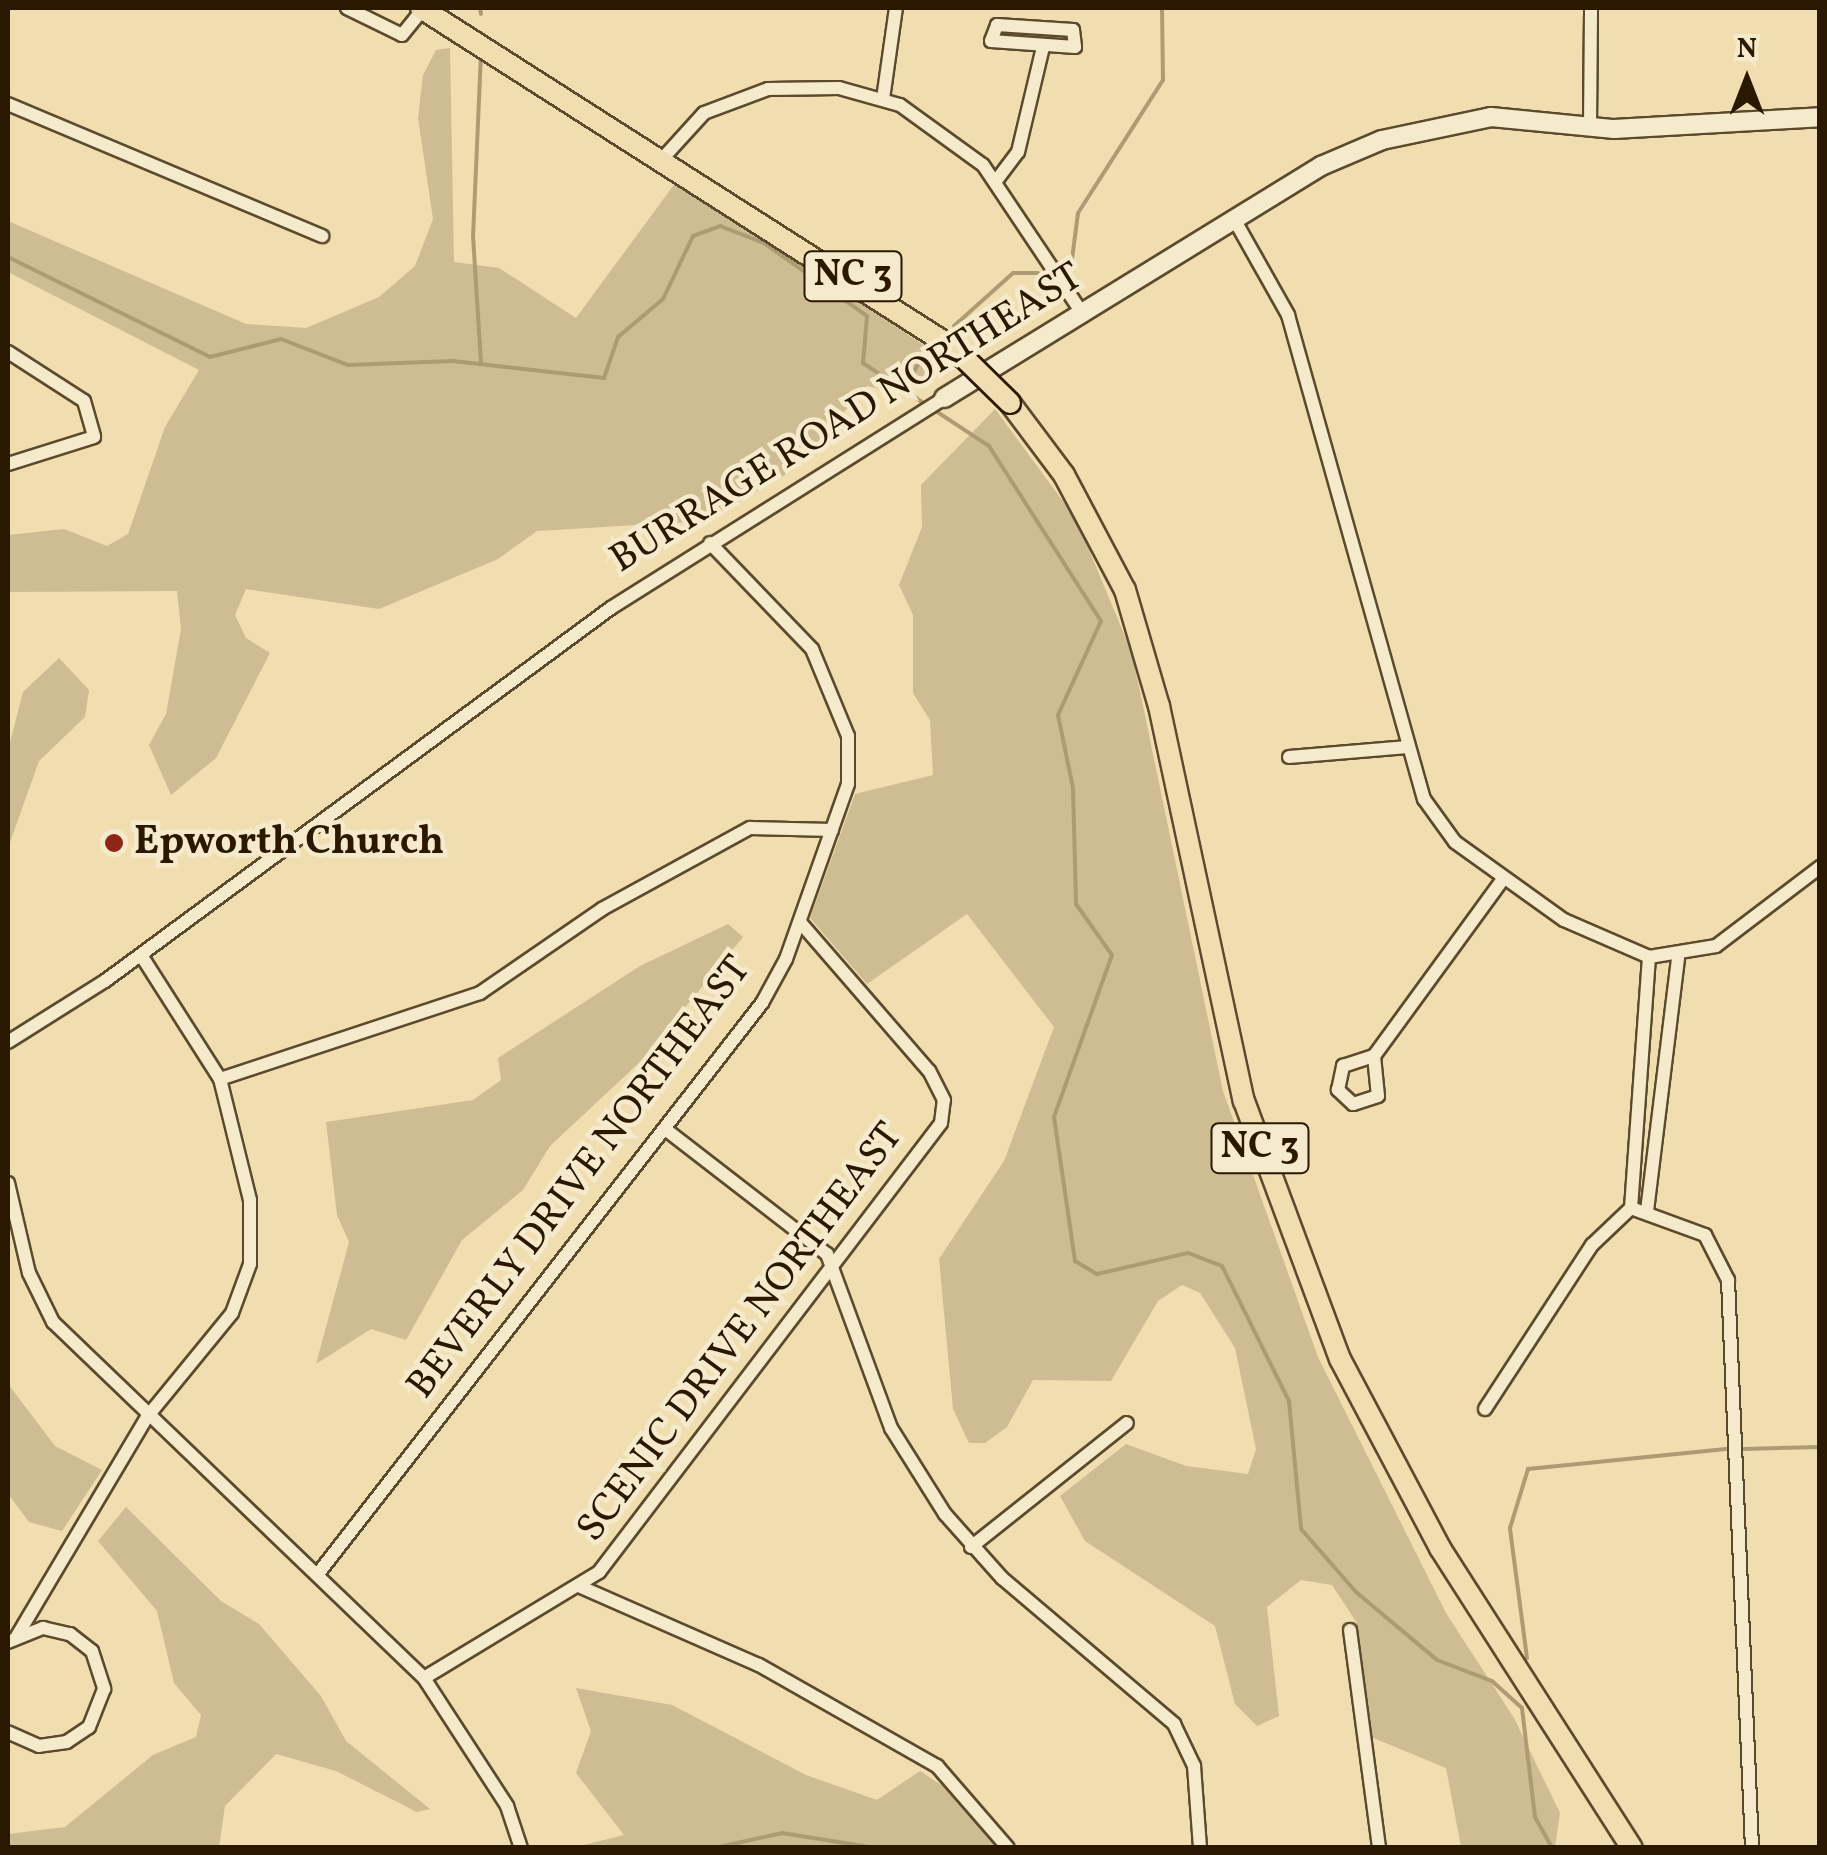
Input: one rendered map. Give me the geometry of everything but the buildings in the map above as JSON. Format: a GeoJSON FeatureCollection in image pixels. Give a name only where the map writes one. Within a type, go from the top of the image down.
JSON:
{"type":"FeatureCollection","features":[{"type":"Feature","properties":{"kind":"main road","name":"NC 3"},"geometry":{"type":"LineString","coordinates":[[422,8],[664,158],[955,349],[1010,403],[1095,525],[1141,638],[1223,1023],[1305,1276],[1432,1534],[1632,1848]]}},
{"type":"Feature","properties":{"kind":"street"},"geometry":{"type":"LineString","coordinates":[[346,8],[402,36],[422,8]]}},
{"type":"Feature","properties":{"kind":"street"},"geometry":{"type":"LineString","coordinates":[[883,99],[896,8]]}},
{"type":"Feature","properties":{"kind":"street"},"geometry":{"type":"LineString","coordinates":[[1590,127],[1591,8]]}},
{"type":"Feature","properties":{"kind":"street"},"geometry":{"type":"LineString","coordinates":[[997,24],[1073,30],[1075,46],[1043,47],[990,41],[990,32],[997,24]]}},
{"type":"Feature","properties":{"kind":"street"},"geometry":{"type":"LineString","coordinates":[[996,181],[1018,152],[1043,47]]}},
{"type":"Feature","properties":{"kind":"street"},"geometry":{"type":"LineString","coordinates":[[664,158],[694,120],[739,95],[814,86],[883,99],[942,129],[996,181],[1082,313]]}},
{"type":"Feature","properties":{"kind":"street"},"geometry":{"type":"LineString","coordinates":[[8,104],[322,236]]}},
{"type":"Feature","properties":{"kind":"street","name":"BURRAGE ROAD NORTHEAST"},"geometry":{"type":"LineString","coordinates":[[8,1042],[140,955],[710,543],[1234,219],[1354,150],[1432,127],[1506,117],[1590,127],[1820,117]]}},
{"type":"Feature","properties":{"kind":"street"},"geometry":{"type":"LineString","coordinates":[[1234,219],[1288,315],[1408,747],[1440,824],[1504,878],[1601,942],[1648,957],[1678,958],[1716,946],[1820,867]]}},
{"type":"Feature","properties":{"kind":"street"},"geometry":{"type":"LineString","coordinates":[[8,352],[84,402],[94,437],[8,464]]}},
{"type":"Feature","properties":{"kind":"street","name":"BEVERLY DRIVE NORTHEAST"},"geometry":{"type":"LineString","coordinates":[[316,1575],[666,1129],[773,986],[800,922],[849,770],[842,703],[812,649],[710,543]]}},
{"type":"Feature","properties":{"kind":"street"},"geometry":{"type":"LineString","coordinates":[[1289,757],[1408,747]]}},
{"type":"Feature","properties":{"kind":"street"},"geometry":{"type":"LineString","coordinates":[[220,1080],[480,993],[602,909],[750,828],[832,830]]}},
{"type":"Feature","properties":{"kind":"street"},"geometry":{"type":"LineString","coordinates":[[1374,1056],[1504,878]]}},
{"type":"Feature","properties":{"kind":"street","name":"SCENIC DRIVE NORTHEAST"},"geometry":{"type":"LineString","coordinates":[[424,1678],[581,1587],[937,1130],[944,1100],[800,922]]}},
{"type":"Feature","properties":{"kind":"street"},"geometry":{"type":"LineString","coordinates":[[12,1639],[147,1417],[224,1326],[250,1264],[250,1200],[220,1080],[140,955]]}},
{"type":"Feature","properties":{"kind":"street"},"geometry":{"type":"LineString","coordinates":[[1485,1409],[1592,1245],[1631,1208],[1648,957]]}},
{"type":"Feature","properties":{"kind":"street"},"geometry":{"type":"LineString","coordinates":[[1647,1211],[1678,958]]}},
{"type":"Feature","properties":{"kind":"street"},"geometry":{"type":"LineString","coordinates":[[666,1129],[833,1266],[891,1428],[971,1546],[1166,1714],[1194,1766],[1200,1848]]}},
{"type":"Feature","properties":{"kind":"street"},"geometry":{"type":"LineString","coordinates":[[8,1184],[46,1312],[147,1417],[424,1678],[507,1806],[522,1848]]}},
{"type":"Feature","properties":{"kind":"street"},"geometry":{"type":"LineString","coordinates":[[1631,1208],[1704,1236],[1728,1280],[1752,1848]]}},
{"type":"Feature","properties":{"kind":"street"},"geometry":{"type":"LineString","coordinates":[[971,1546],[1126,1422]]}},
{"type":"Feature","properties":{"kind":"street"},"geometry":{"type":"LineString","coordinates":[[581,1587],[760,1664],[938,1766],[1008,1848]]}},
{"type":"Feature","properties":{"kind":"street"},"geometry":{"type":"LineString","coordinates":[[8,1732],[30,1744],[67,1742],[90,1727],[104,1689],[82,1641],[57,1630],[12,1639]]}},
{"type":"Feature","properties":{"kind":"street"},"geometry":{"type":"LineString","coordinates":[[1350,1630],[1379,1848]]}},
{"type":"Feature","properties":{"kind":"shaded area"},"geometry":{"type":"Polygon","coordinates":[[[450,48],[454,262],[499,268],[576,318],[676,182],[957,367],[894,392],[867,386],[792,471],[705,521],[537,531],[498,559],[379,609],[246,589],[235,615],[246,638],[270,653],[216,758],[171,795],[149,745],[166,714],[181,629],[177,591],[8,592],[8,535],[64,529],[107,546],[128,534],[165,427],[199,370],[8,272],[8,221],[246,324],[306,328],[379,297],[415,266],[433,219],[418,118],[423,75],[436,50],[450,48]]]}},
{"type":"Feature","properties":{"kind":"shaded area"},"geometry":{"type":"Polygon","coordinates":[[[995,409],[1076,519],[1132,653],[1223,1091],[1318,1357],[1446,1613],[1514,1718],[1560,1813],[1555,1847],[1461,1847],[1446,1768],[1371,1737],[1357,1623],[1332,1585],[1301,1580],[1267,1607],[1279,1716],[1257,1726],[1235,1704],[1215,1626],[1085,1541],[1060,1496],[1126,1444],[1186,1466],[1248,1474],[1256,1449],[1235,1348],[1200,1293],[1182,1285],[1158,1301],[1111,1381],[1033,1380],[1007,1427],[985,1443],[969,1443],[953,1409],[939,1259],[1004,1161],[1054,1027],[967,914],[867,984],[810,918],[855,794],[933,775],[930,720],[913,693],[913,615],[899,585],[922,527],[921,485],[995,409]]]}},
{"type":"Feature","properties":{"kind":"shaded area"},"geometry":{"type":"Polygon","coordinates":[[[59,658],[89,690],[85,717],[39,761],[8,848],[8,750],[23,692],[59,658]]]}},
{"type":"Feature","properties":{"kind":"shaded area"},"geometry":{"type":"Polygon","coordinates":[[[728,924],[743,937],[641,1061],[550,1146],[523,1190],[462,1240],[406,1340],[371,1329],[316,1364],[349,1242],[337,1215],[326,1122],[473,1100],[501,1080],[498,1058],[640,966],[728,924]]]}},
{"type":"Feature","properties":{"kind":"shaded area"},"geometry":{"type":"Polygon","coordinates":[[[8,1384],[55,1446],[102,1470],[62,1531],[29,1522],[8,1494],[8,1384]]]}},
{"type":"Feature","properties":{"kind":"shaded area"},"geometry":{"type":"Polygon","coordinates":[[[126,1507],[221,1601],[259,1624],[321,1696],[346,1741],[430,1809],[417,1812],[336,1771],[276,1754],[225,1806],[219,1847],[8,1847],[8,1834],[65,1827],[153,1755],[196,1737],[201,1715],[174,1683],[157,1611],[98,1541],[126,1507]]]}},
{"type":"Feature","properties":{"kind":"shaded area"},"geometry":{"type":"Polygon","coordinates":[[[576,1688],[672,1705],[806,1775],[877,1800],[920,1771],[963,1799],[996,1847],[572,1848],[624,1835],[576,1773],[591,1731],[576,1688]]]}},
{"type":"Feature","properties":{"kind":"waterway"},"geometry":{"type":"LineString","coordinates":[[480,8],[481,14]]}},
{"type":"Feature","properties":{"kind":"waterway"},"geometry":{"type":"LineString","coordinates":[[1071,267],[1078,213],[1163,80],[1162,8]]}},
{"type":"Feature","properties":{"kind":"waterway"},"geometry":{"type":"LineString","coordinates":[[481,55],[473,237],[481,363]]}},
{"type":"Feature","properties":{"kind":"waterway"},"geometry":{"type":"LineString","coordinates":[[8,257],[210,357],[281,339],[348,365],[453,361],[604,378],[618,337],[663,299],[693,236],[720,226],[764,243],[867,316],[863,363],[989,446],[1101,621],[1058,715],[1073,788],[1076,904],[1112,955],[1054,1117],[1075,1261],[1097,1274],[1188,1253],[1222,1266],[1289,1401],[1301,1529],[1356,1592],[1437,1660],[1492,1681],[1522,1708],[1535,1817],[1552,1848]]}},
{"type":"Feature","properties":{"kind":"waterway"},"geometry":{"type":"LineString","coordinates":[[954,326],[1013,273],[1038,273]]}},
{"type":"Feature","properties":{"kind":"waterway"},"geometry":{"type":"LineString","coordinates":[[906,387],[929,343]]}},
{"type":"Feature","properties":{"kind":"waterway"},"geometry":{"type":"LineString","coordinates":[[1744,1449],[1820,1447]]}},
{"type":"Feature","properties":{"kind":"waterway"},"geometry":{"type":"LineString","coordinates":[[1527,1658],[1510,1528],[1528,1469],[1726,1449]]}},
{"type":"Feature","properties":{"kind":"waterway"},"geometry":{"type":"LineString","coordinates":[[715,1848],[782,1833],[876,1848]]}},
{"type":"Feature","properties":{"kind":"place","name":"Epworth Church"},"geometry":{"type":"Point","coordinates":[114,843]}}]}
